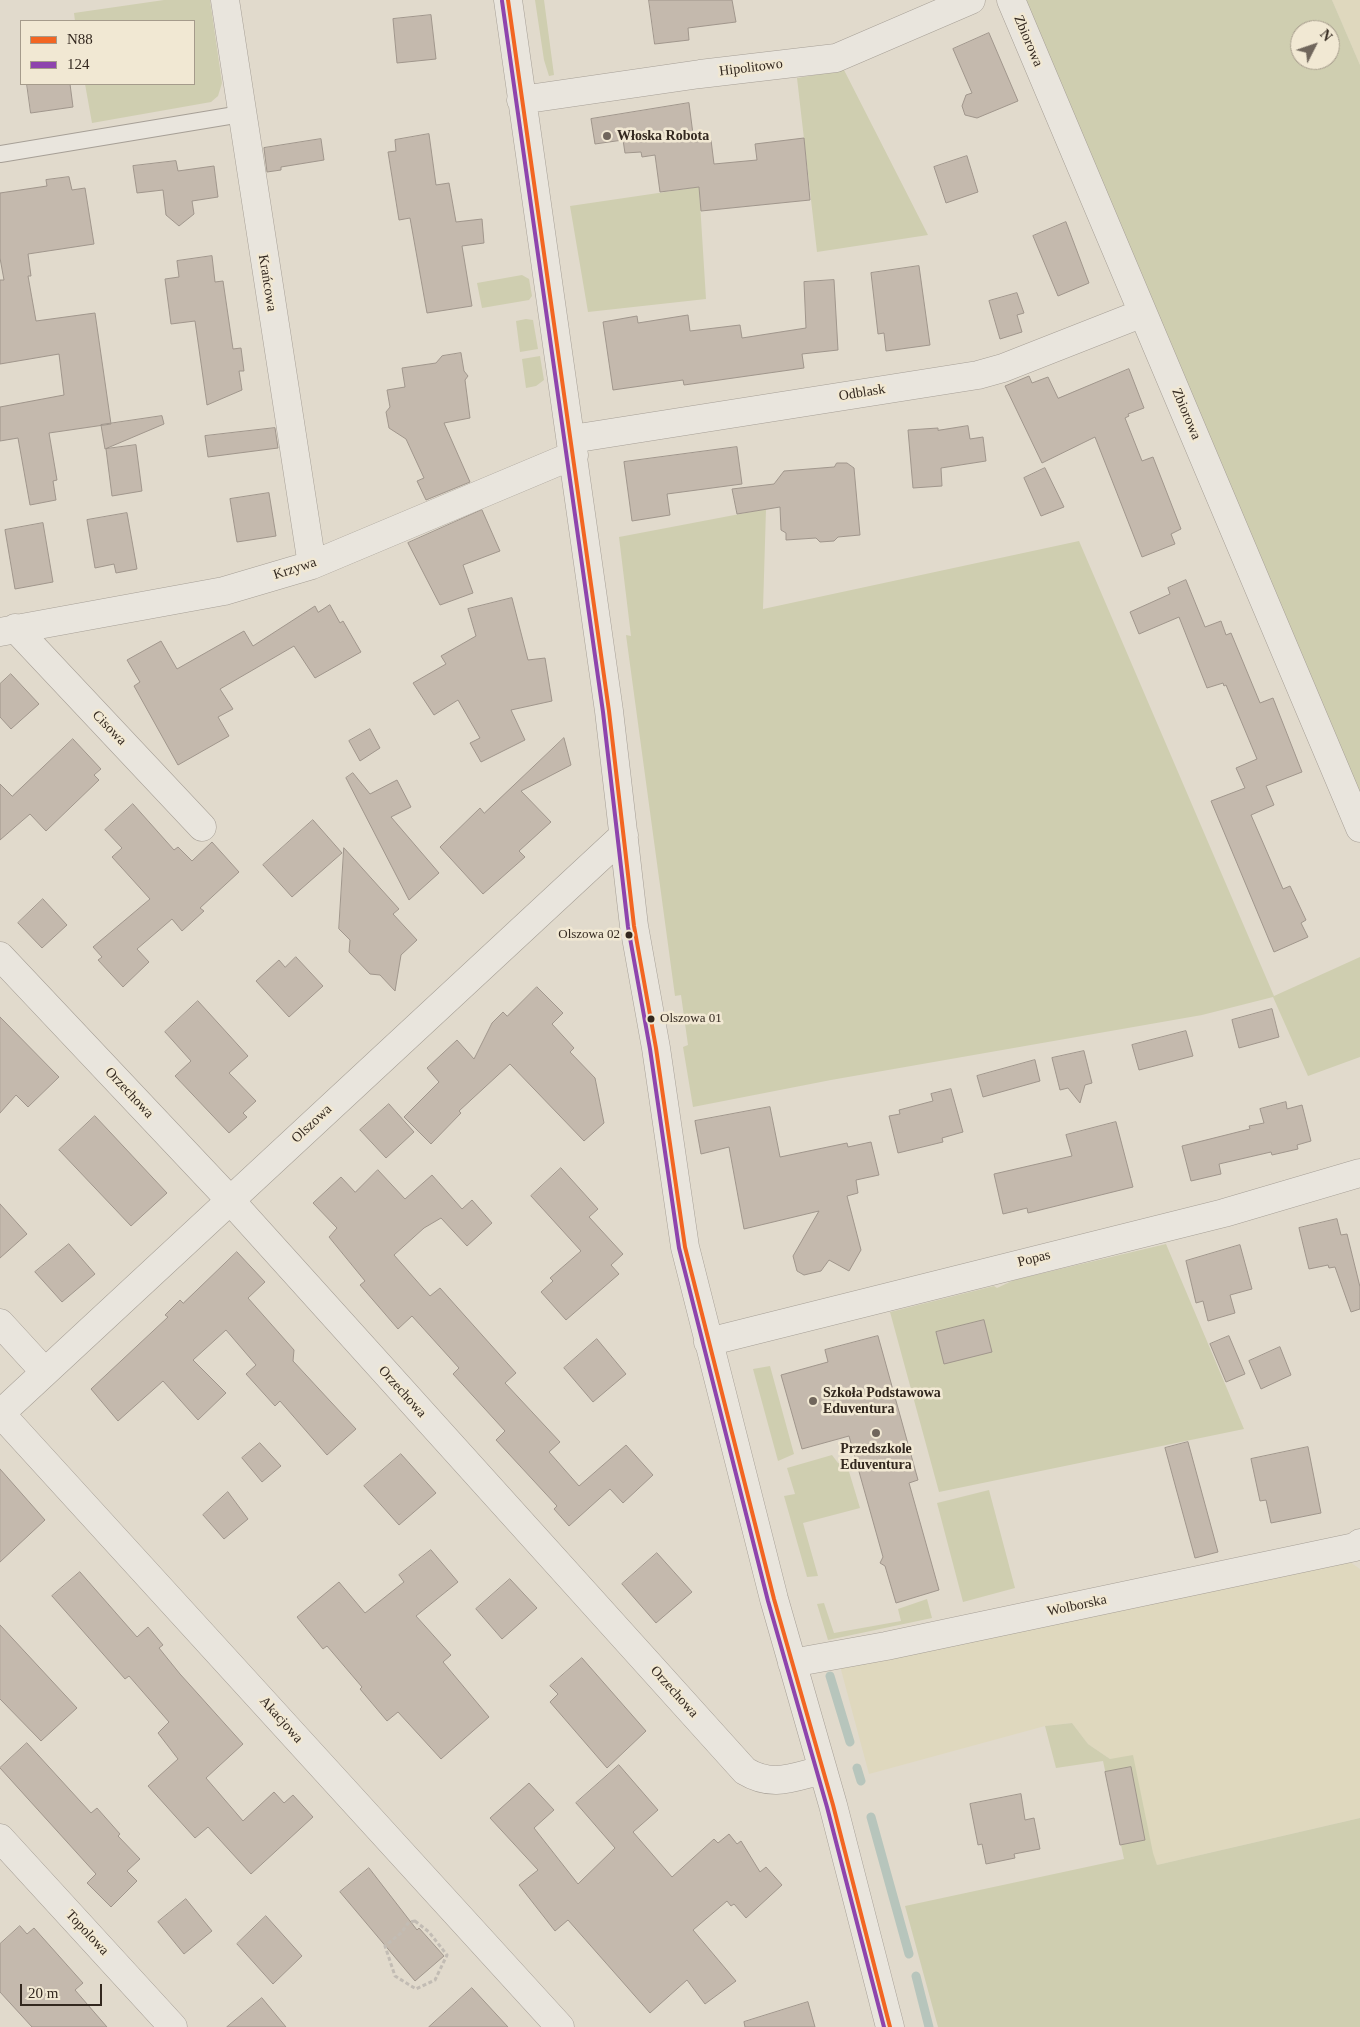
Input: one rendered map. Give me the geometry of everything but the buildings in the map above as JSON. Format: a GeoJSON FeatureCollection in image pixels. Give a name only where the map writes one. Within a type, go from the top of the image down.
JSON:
{"type":"FeatureCollection","features":[{"type":"Feature","properties":{"kind":"street","name":"Krańcowa"},"geometry":{"type":"LineString","coordinates":[[225,0],[241,114],[312,565]]}},
{"type":"Feature","properties":{"kind":"street"},"geometry":{"type":"LineString","coordinates":[[508,0],[521,100],[573,447],[624,835],[634,926],[656,1048],[685,1247],[792,1663],[823,1770],[890,2027]]}},
{"type":"Feature","properties":{"kind":"street","name":"Hipolitowo"},"geometry":{"type":"LineString","coordinates":[[521,100],[836,58],[971,0]]}},
{"type":"Feature","properties":{"kind":"street","name":"Zbiorowa"},"geometry":{"type":"LineString","coordinates":[[1011,0],[1360,828]]}},
{"type":"Feature","properties":{"kind":"street","name":"Odblask"},"geometry":{"type":"LineString","coordinates":[[573,447],[978,374],[1003,368],[1143,313]]}},
{"type":"Feature","properties":{"kind":"street","name":"Krzywa"},"geometry":{"type":"LineString","coordinates":[[8,630],[224,591],[312,565],[573,447]]}},
{"type":"Feature","properties":{"kind":"street","name":"Cisowa"},"geometry":{"type":"LineString","coordinates":[[8,630],[202,827]]}},
{"type":"Feature","properties":{"kind":"street","name":"Olszowa"},"geometry":{"type":"LineString","coordinates":[[0,1414],[44,1371],[624,835]]}},
{"type":"Feature","properties":{"kind":"street","name":"Orzechowa"},"geometry":{"type":"LineString","coordinates":[[0,956],[230,1200],[745,1770],[757,1778],[771,1781],[823,1770]]}},
{"type":"Feature","properties":{"kind":"street","name":"Popas"},"geometry":{"type":"LineString","coordinates":[[708,1342],[1224,1214],[1360,1173]]}},
{"type":"Feature","properties":{"kind":"street"},"geometry":{"type":"LineString","coordinates":[[0,1323],[44,1371]]}},
{"type":"Feature","properties":{"kind":"street","name":"Akacjowa"},"geometry":{"type":"LineString","coordinates":[[0,1414],[560,2027]]}},
{"type":"Feature","properties":{"kind":"street","name":"Wolborska"},"geometry":{"type":"LineString","coordinates":[[792,1663],[915,1640],[1347,1548],[1360,1543]]}},
{"type":"Feature","properties":{"kind":"street","name":"Topolowa"},"geometry":{"type":"LineString","coordinates":[[0,1838],[173,2027]]}},
{"type":"Feature","properties":{"kind":"lane"},"geometry":{"type":"LineString","coordinates":[[0,154],[241,114]]}},
{"type":"Feature","properties":{"kind":"path"},"geometry":{"type":"LineString","coordinates":[[414,1921],[429,1932],[447,1955],[435,1980],[416,1989],[396,1976],[384,1946],[402,1933],[409,1922],[414,1921]]}},
{"type":"Feature","properties":{"kind":"shaded area"},"geometry":{"type":"Polygon","coordinates":[[[1332,0],[1360,0],[1360,65],[1332,0]]]}},
{"type":"Feature","properties":{"kind":"shaded area"},"geometry":{"type":"Polygon","coordinates":[[[1347,1560],[1360,1569],[1360,1818],[1157,1865],[1110,1759],[1088,1744],[1072,1723],[1045,1726],[869,1774],[840,1666],[1347,1560]]]}},
{"type":"Feature","properties":{"kind":"green space"},"geometry":{"type":"Polygon","coordinates":[[[164,0],[210,0],[222,83],[218,96],[211,102],[92,123],[85,85],[195,85],[195,20],[75,20],[74,13],[164,0]]]}},
{"type":"Feature","properties":{"kind":"green space"},"geometry":{"type":"Polygon","coordinates":[[[535,0],[544,0],[554,75],[549,76],[544,60],[535,0]]]}},
{"type":"Feature","properties":{"kind":"green space"},"geometry":{"type":"Polygon","coordinates":[[[1023,0],[1332,0],[1360,65],[1360,797],[1023,0]]]}},
{"type":"Feature","properties":{"kind":"green space"},"geometry":{"type":"Polygon","coordinates":[[[844,70],[928,235],[817,252],[797,78],[844,70]]]}},
{"type":"Feature","properties":{"kind":"green space"},"geometry":{"type":"Polygon","coordinates":[[[699,187],[706,299],[588,312],[570,206],[699,187]]]}},
{"type":"Feature","properties":{"kind":"green space"},"geometry":{"type":"Polygon","coordinates":[[[522,275],[529,279],[532,296],[529,300],[482,308],[477,283],[522,275]]]}},
{"type":"Feature","properties":{"kind":"green space"},"geometry":{"type":"Polygon","coordinates":[[[533,320],[538,349],[520,352],[516,321],[533,320]]]}},
{"type":"Feature","properties":{"kind":"green space"},"geometry":{"type":"Polygon","coordinates":[[[540,356],[544,380],[536,386],[526,388],[522,359],[540,356]]]}},
{"type":"Feature","properties":{"kind":"green space"},"geometry":{"type":"Polygon","coordinates":[[[766,509],[763,609],[1079,541],[1274,996],[1360,957],[1360,1057],[1308,1076],[1273,997],[1202,1015],[831,1080],[693,1107],[683,1047],[688,1045],[681,995],[675,996],[626,635],[631,636],[619,537],[766,509]]]}},
{"type":"Feature","properties":{"kind":"green space"},"geometry":{"type":"Polygon","coordinates":[[[1166,1244],[1244,1429],[939,1492],[890,1312],[994,1286],[997,1288],[1014,1280],[1166,1244]]]}},
{"type":"Feature","properties":{"kind":"green space"},"geometry":{"type":"Polygon","coordinates":[[[770,1366],[794,1454],[778,1461],[753,1369],[770,1366]]]}},
{"type":"Feature","properties":{"kind":"green space"},"geometry":{"type":"Polygon","coordinates":[[[832,1455],[838,1463],[847,1465],[860,1508],[803,1523],[818,1576],[807,1577],[784,1496],[795,1494],[787,1468],[832,1455]]]}},
{"type":"Feature","properties":{"kind":"green space"},"geometry":{"type":"Polygon","coordinates":[[[989,1490],[1015,1588],[963,1602],[937,1503],[989,1490]]]}},
{"type":"Feature","properties":{"kind":"green space"},"geometry":{"type":"Polygon","coordinates":[[[927,1599],[932,1618],[828,1640],[817,1604],[824,1603],[834,1633],[901,1621],[898,1609],[927,1599]]]}},
{"type":"Feature","properties":{"kind":"green space"},"geometry":{"type":"Polygon","coordinates":[[[1072,1723],[1088,1744],[1110,1759],[1133,1755],[1157,1865],[1360,1818],[1360,2027],[938,2027],[905,1906],[1124,1859],[1103,1761],[1056,1768],[1045,1726],[1072,1723]]]}},
{"type":"Feature","properties":{"kind":"waterway"},"geometry":{"type":"LineString","coordinates":[[830,1676],[850,1742]]}},
{"type":"Feature","properties":{"kind":"waterway"},"geometry":{"type":"LineString","coordinates":[[857,1768],[861,1781]]}},
{"type":"Feature","properties":{"kind":"waterway"},"geometry":{"type":"LineString","coordinates":[[871,1817],[909,1954]]}},
{"type":"Feature","properties":{"kind":"waterway"},"geometry":{"type":"LineString","coordinates":[[916,1976],[929,2027]]}},
{"type":"Feature","properties":{"kind":"transit line","name":"N88"},"geometry":{"type":"LineString","coordinates":[[508,0],[609,711],[634,926],[656,1048],[685,1247],[774,1599],[833,1805],[890,2027]]}},
{"type":"Feature","properties":{"kind":"transit line","name":"124"},"geometry":{"type":"LineString","coordinates":[[502,1],[603,712],[628,927],[650,1049],[679,1248],[768,1601],[827,1807],[884,2027]]}},
{"type":"Feature","properties":{"kind":"place","name":"Włoska Robota"},"geometry":{"type":"Point","coordinates":[607,136]}},
{"type":"Feature","properties":{"kind":"place","name":"Olszowa 02"},"geometry":{"type":"Point","coordinates":[629,935]}},
{"type":"Feature","properties":{"kind":"place","name":"Olszowa 01"},"geometry":{"type":"Point","coordinates":[651,1019]}},
{"type":"Feature","properties":{"kind":"place","name":"Szkoła Podstawowa Eduventura"},"geometry":{"type":"Point","coordinates":[813,1401]}},
{"type":"Feature","properties":{"kind":"place","name":"Przedszkole Eduventura"},"geometry":{"type":"Point","coordinates":[876,1433]}}]}
